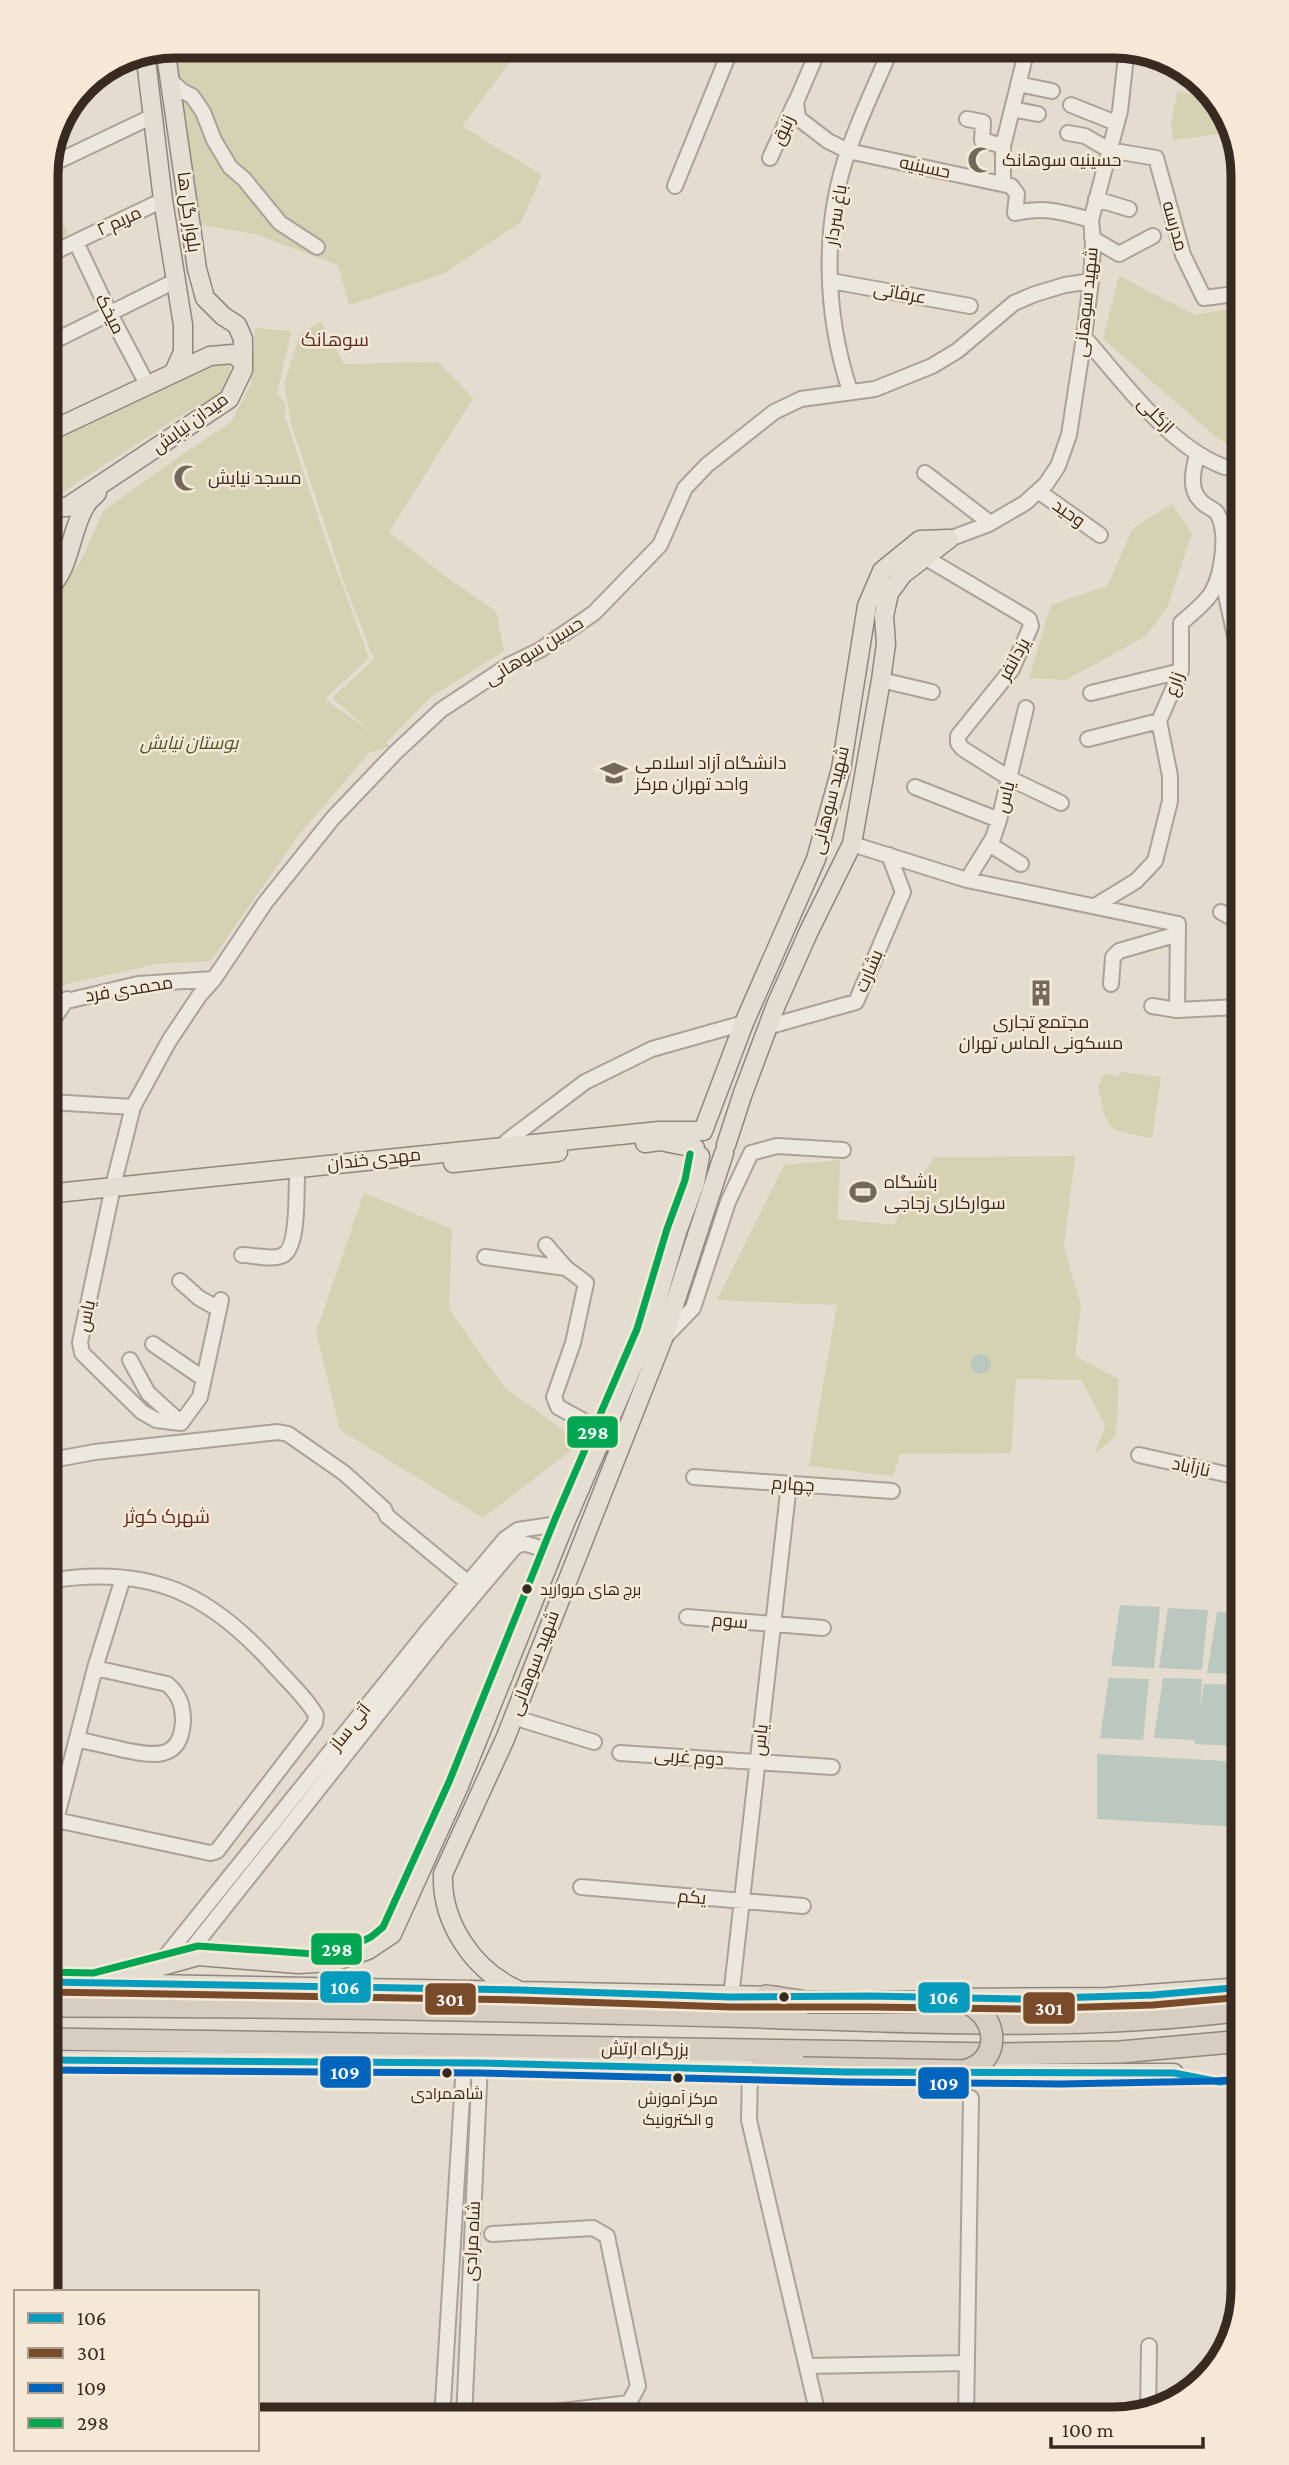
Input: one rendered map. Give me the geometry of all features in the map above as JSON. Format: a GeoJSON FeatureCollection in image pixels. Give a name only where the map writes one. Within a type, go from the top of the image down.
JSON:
{"type":"FeatureCollection","features":[{"type":"Feature","properties":{"kind":"highway"},"geometry":{"type":"LineString","coordinates":[[755,2069],[964,2071],[982,2063],[988,2055],[992,2037],[991,2028],[982,2012],[964,2002],[807,2002],[766,1996]]}},
{"type":"Feature","properties":{"kind":"highway","name":"بزرگراه ارتش"},"geometry":{"type":"LineString","coordinates":[[58,2006],[524,2011],[1007,2024],[1176,2017],[1231,2011]]}},
{"type":"Feature","properties":{"kind":"highway","name":"بزرگراه ارتش"},"geometry":{"type":"LineString","coordinates":[[58,2039],[996,2054],[1120,2052],[1231,2042]]}},
{"type":"Feature","properties":{"kind":"main road","name":"بلوار گل ها"},"geometry":{"type":"LineString","coordinates":[[166,59],[200,279],[205,298],[223,316],[237,325],[243,339],[241,360]]}},
{"type":"Feature","properties":{"kind":"main road","name":"بلوار گل ها"},"geometry":{"type":"LineString","coordinates":[[146,62],[163,200],[183,325],[183,352],[174,372]]}},
{"type":"Feature","properties":{"kind":"main road"},"geometry":{"type":"LineString","coordinates":[[58,427],[210,356],[233,354],[241,360]]}},
{"type":"Feature","properties":{"kind":"main road","name":"میدان نیایش"},"geometry":{"type":"LineString","coordinates":[[58,507],[66,507],[229,399],[243,370],[241,360]]}},
{"type":"Feature","properties":{"kind":"main road"},"geometry":{"type":"LineString","coordinates":[[58,574],[85,506],[110,478]]}},
{"type":"Feature","properties":{"kind":"main road","name":"شهید سوهانی"},"geometry":{"type":"LineString","coordinates":[[519,1990],[498,1978],[473,1955],[453,1927],[445,1900],[443,1874],[513,1717],[725,1149],[767,1027],[794,963],[852,844],[881,680],[886,644],[884,616],[889,593],[903,574],[949,539]]}},
{"type":"Feature","properties":{"kind":"main road","name":"شهید سوهانی"},"geometry":{"type":"LineString","coordinates":[[94,1984],[205,1956],[316,1965],[349,1958],[377,1946],[392,1934],[397,1926],[459,1786],[604,1432],[655,1336],[677,1232],[695,1183],[699,1145],[744,1023],[816,859],[828,822],[841,769],[867,606],[882,571],[919,540],[949,539]]}},
{"type":"Feature","properties":{"kind":"main road"},"geometry":{"type":"LineString","coordinates":[[712,1129],[720,1133],[725,1149],[712,1160],[699,1145],[712,1129]]}},
{"type":"Feature","properties":{"kind":"main road","name":"مهدی خندان"},"geometry":{"type":"LineString","coordinates":[[58,1200],[112,1191],[659,1131],[699,1145]]}},
{"type":"Feature","properties":{"kind":"main road","name":"مهدی خندان"},"geometry":{"type":"LineString","coordinates":[[58,1193],[297,1178],[660,1141],[699,1145]]}},
{"type":"Feature","properties":{"kind":"main road"},"geometry":{"type":"LineString","coordinates":[[459,1786],[478,1797]]}},
{"type":"Feature","properties":{"kind":"main road"},"geometry":{"type":"LineString","coordinates":[[58,1982],[519,1990],[731,1997],[1023,1999],[1107,1997],[1231,1988]]}},
{"type":"Feature","properties":{"kind":"main road"},"geometry":{"type":"LineString","coordinates":[[1080,2022],[1153,2010],[1195,1992]]}},
{"type":"Feature","properties":{"kind":"main road"},"geometry":{"type":"LineString","coordinates":[[409,2045],[542,2064]]}},
{"type":"Feature","properties":{"kind":"main road"},"geometry":{"type":"LineString","coordinates":[[1126,2074],[1175,2048]]}},
{"type":"Feature","properties":{"kind":"main road"},"geometry":{"type":"LineString","coordinates":[[58,2060],[1174,2073],[1120,2052]]}},
{"type":"Feature","properties":{"kind":"street"},"geometry":{"type":"LineString","coordinates":[[676,186],[727,58]]}},
{"type":"Feature","properties":{"kind":"street","name":"زنبق"},"geometry":{"type":"LineString","coordinates":[[769,158],[815,58]]}},
{"type":"Feature","properties":{"kind":"street","name":"باغ سردار"},"geometry":{"type":"LineString","coordinates":[[850,391],[841,365],[834,319],[830,241],[848,151],[887,58]]}},
{"type":"Feature","properties":{"kind":"street"},"geometry":{"type":"LineString","coordinates":[[1025,58],[1003,146],[1003,184],[1011,186],[1017,194],[1015,213],[1051,209],[1091,220]]}},
{"type":"Feature","properties":{"kind":"street","name":"شهید سوهانی"},"geometry":{"type":"LineString","coordinates":[[949,539],[990,523],[1025,503],[1046,484],[1058,466],[1069,435],[1084,337],[1091,281],[1091,220],[1120,111],[1126,58]]}},
{"type":"Feature","properties":{"kind":"street"},"geometry":{"type":"LineString","coordinates":[[169,79],[192,96],[203,112],[214,140],[230,167],[244,179],[280,223],[317,247]]}},
{"type":"Feature","properties":{"kind":"street"},"geometry":{"type":"LineString","coordinates":[[1018,84],[1052,91]]}},
{"type":"Feature","properties":{"kind":"street","name":"حسینیه"},"geometry":{"type":"LineString","coordinates":[[796,102],[798,118],[828,141],[848,151],[1003,184]]}},
{"type":"Feature","properties":{"kind":"street"},"geometry":{"type":"LineString","coordinates":[[1072,105],[1116,123]]}},
{"type":"Feature","properties":{"kind":"street"},"geometry":{"type":"LineString","coordinates":[[1012,109],[1038,114]]}},
{"type":"Feature","properties":{"kind":"street"},"geometry":{"type":"LineString","coordinates":[[59,160],[153,116]]}},
{"type":"Feature","properties":{"kind":"street"},"geometry":{"type":"LineString","coordinates":[[967,119],[983,122],[982,140],[1003,146]]}},
{"type":"Feature","properties":{"kind":"street"},"geometry":{"type":"LineString","coordinates":[[1068,133],[1085,136],[1109,150]]}},
{"type":"Feature","properties":{"kind":"street","name":"مدرسه"},"geometry":{"type":"LineString","coordinates":[[1109,150],[1156,158],[1183,255],[1205,298],[1231,295]]}},
{"type":"Feature","properties":{"kind":"street"},"geometry":{"type":"LineString","coordinates":[[1096,199],[1129,209]]}},
{"type":"Feature","properties":{"kind":"street","name":"مریم ۲"},"geometry":{"type":"LineString","coordinates":[[58,250],[163,200]]}},
{"type":"Feature","properties":{"kind":"street"},"geometry":{"type":"LineString","coordinates":[[1092,238],[1119,254],[1153,236]]}},
{"type":"Feature","properties":{"kind":"street","name":"میخک"},"geometry":{"type":"LineString","coordinates":[[76,242],[147,384]]}},
{"type":"Feature","properties":{"kind":"street"},"geometry":{"type":"LineString","coordinates":[[58,339],[175,281]]}},
{"type":"Feature","properties":{"kind":"street","name":"عرفاتی"},"geometry":{"type":"LineString","coordinates":[[831,281],[970,306]]}},
{"type":"Feature","properties":{"kind":"street","name":"حسین سوهانی"},"geometry":{"type":"LineString","coordinates":[[112,1191],[134,1107],[169,1041],[199,996],[214,979],[265,904],[332,818],[441,710],[509,665],[540,650],[594,613],[660,545],[685,488],[707,465],[774,412],[801,399],[875,389],[932,366],[957,351],[1014,303],[1035,293],[1091,281]]}},
{"type":"Feature","properties":{"kind":"street","name":"ازگلی"},"geometry":{"type":"LineString","coordinates":[[1084,337],[1160,422],[1197,453],[1231,467]]}},
{"type":"Feature","properties":{"kind":"street","name":"زارع"},"geometry":{"type":"LineString","coordinates":[[1159,721],[1181,670],[1181,623],[1211,595],[1221,572],[1222,526],[1216,512],[1199,500],[1193,488],[1197,453]]}},
{"type":"Feature","properties":{"kind":"street"},"geometry":{"type":"LineString","coordinates":[[925,473],[990,523]]}},
{"type":"Feature","properties":{"kind":"street","name":"وحید"},"geometry":{"type":"LineString","coordinates":[[1038,491],[1100,535]]}},
{"type":"Feature","properties":{"kind":"street","name":"یزدانفر"},"geometry":{"type":"LineString","coordinates":[[926,558],[1029,619],[1031,626],[1012,669],[958,736],[958,743],[963,749],[1009,778]]}},
{"type":"Feature","properties":{"kind":"street"},"geometry":{"type":"LineString","coordinates":[[1221,572],[1231,616]]}},
{"type":"Feature","properties":{"kind":"street"},"geometry":{"type":"LineString","coordinates":[[1091,693],[1181,670]]}},
{"type":"Feature","properties":{"kind":"street"},"geometry":{"type":"LineString","coordinates":[[881,680],[932,692]]}},
{"type":"Feature","properties":{"kind":"street","name":"یاس"},"geometry":{"type":"LineString","coordinates":[[967,880],[989,844],[999,820],[1026,708]]}},
{"type":"Feature","properties":{"kind":"street"},"geometry":{"type":"LineString","coordinates":[[1088,739],[1159,721],[1170,776],[1170,801],[1155,861],[1136,881],[1095,906]]}},
{"type":"Feature","properties":{"kind":"street"},"geometry":{"type":"LineString","coordinates":[[1009,778],[1061,803]]}},
{"type":"Feature","properties":{"kind":"street"},"geometry":{"type":"LineString","coordinates":[[915,787],[999,820]]}},
{"type":"Feature","properties":{"kind":"street"},"geometry":{"type":"LineString","coordinates":[[852,844],[967,880],[1178,924],[1177,1010]]}},
{"type":"Feature","properties":{"kind":"street"},"geometry":{"type":"LineString","coordinates":[[989,844],[1021,864]]}},
{"type":"Feature","properties":{"kind":"street","name":"بشارت"},"geometry":{"type":"LineString","coordinates":[[767,1027],[856,1002],[903,892],[889,855]]}},
{"type":"Feature","properties":{"kind":"street"},"geometry":{"type":"LineString","coordinates":[[1222,912],[1231,917]]}},
{"type":"Feature","properties":{"kind":"street"},"geometry":{"type":"LineString","coordinates":[[1111,984],[1113,957],[1119,951],[1178,934]]}},
{"type":"Feature","properties":{"kind":"street","name":"محمدی فرد"},"geometry":{"type":"LineString","coordinates":[[58,1002],[138,984],[214,979]]}},
{"type":"Feature","properties":{"kind":"street"},"geometry":{"type":"LineString","coordinates":[[58,1012],[67,999]]}},
{"type":"Feature","properties":{"kind":"street"},"geometry":{"type":"LineString","coordinates":[[1152,1006],[1177,1010],[1231,1008]]}},
{"type":"Feature","properties":{"kind":"street"},"geometry":{"type":"LineString","coordinates":[[507,1141],[585,1082],[652,1049],[744,1023]]}},
{"type":"Feature","properties":{"kind":"street"},"geometry":{"type":"LineString","coordinates":[[58,1102],[134,1107]]}},
{"type":"Feature","properties":{"kind":"street"},"geometry":{"type":"LineString","coordinates":[[655,1336],[693,1308],[727,1202],[751,1153],[777,1146],[843,1150]]}},
{"type":"Feature","properties":{"kind":"street"},"geometry":{"type":"LineString","coordinates":[[242,1255],[279,1257],[288,1251],[295,1234],[297,1178]]}},
{"type":"Feature","properties":{"kind":"street","name":"یاس"},"geometry":{"type":"LineString","coordinates":[[112,1191],[80,1342],[82,1353],[85,1359],[113,1382],[142,1412],[156,1420],[181,1423]]}},
{"type":"Feature","properties":{"kind":"street"},"geometry":{"type":"LineString","coordinates":[[546,1245],[566,1268],[580,1276],[587,1287],[573,1343],[554,1397],[555,1403],[604,1432]]}},
{"type":"Feature","properties":{"kind":"street"},"geometry":{"type":"LineString","coordinates":[[485,1257],[566,1268]]}},
{"type":"Feature","properties":{"kind":"street"},"geometry":{"type":"LineString","coordinates":[[130,1360],[148,1393],[181,1423],[200,1397],[220,1305],[199,1298],[180,1281]]}},
{"type":"Feature","properties":{"kind":"street"},"geometry":{"type":"LineString","coordinates":[[153,1344],[204,1379]]}},
{"type":"Feature","properties":{"kind":"street"},"geometry":{"type":"LineString","coordinates":[[58,1459],[95,1452],[278,1432],[288,1434],[344,1473],[384,1508],[393,1511],[469,1579]]}},
{"type":"Feature","properties":{"kind":"street","name":"نازآباد"},"geometry":{"type":"LineString","coordinates":[[1139,1455],[1231,1475]]}},
{"type":"Feature","properties":{"kind":"street","name":"چهارم"},"geometry":{"type":"LineString","coordinates":[[694,1477],[892,1491]]}},
{"type":"Feature","properties":{"kind":"street","name":"یاس"},"geometry":{"type":"LineString","coordinates":[[731,1997],[789,1484]]}},
{"type":"Feature","properties":{"kind":"street","name":"آتی ساز"},"geometry":{"type":"LineString","coordinates":[[434,1633],[469,1579],[511,1533],[565,1523]]}},
{"type":"Feature","properties":{"kind":"street","name":"آتی ساز"},"geometry":{"type":"LineString","coordinates":[[157,1967],[193,1935],[434,1633],[519,1545],[523,1543],[554,1552]]}},
{"type":"Feature","properties":{"kind":"street"},"geometry":{"type":"LineString","coordinates":[[58,1579],[80,1576],[137,1579],[168,1587],[203,1602],[258,1648],[316,1715],[315,1723],[217,1852],[210,1853],[58,1821]]}},
{"type":"Feature","properties":{"kind":"street"},"geometry":{"type":"LineString","coordinates":[[58,1808],[95,1668],[123,1578]]}},
{"type":"Feature","properties":{"kind":"street","name":"سوم"},"geometry":{"type":"LineString","coordinates":[[687,1617],[823,1628]]}},
{"type":"Feature","properties":{"kind":"street"},"geometry":{"type":"LineString","coordinates":[[76,1739],[150,1755],[170,1751],[181,1739],[183,1715],[175,1690],[166,1684],[95,1668]]}},
{"type":"Feature","properties":{"kind":"street"},"geometry":{"type":"LineString","coordinates":[[513,1717],[594,1742]]}},
{"type":"Feature","properties":{"kind":"street","name":"دوم غربی"},"geometry":{"type":"LineString","coordinates":[[620,1753],[832,1767]]}},
{"type":"Feature","properties":{"kind":"street","name":"یکم"},"geometry":{"type":"LineString","coordinates":[[581,1887],[803,1906]]}},
{"type":"Feature","properties":{"kind":"street","name":"آتی ساز"},"geometry":{"type":"LineString","coordinates":[[183,1960],[193,1935]]}},
{"type":"Feature","properties":{"kind":"street","name":"شاه مرادی"},"geometry":{"type":"LineString","coordinates":[[443,2407],[472,2063]]}},
{"type":"Feature","properties":{"kind":"street","name":"شاه مرادی"},"geometry":{"type":"LineString","coordinates":[[464,2407],[472,2063]]}},
{"type":"Feature","properties":{"kind":"street"},"geometry":{"type":"LineString","coordinates":[[755,2069],[749,2120],[816,2407]]}},
{"type":"Feature","properties":{"kind":"street"},"geometry":{"type":"LineString","coordinates":[[966,2407],[971,2098]]}},
{"type":"Feature","properties":{"kind":"street"},"geometry":{"type":"LineString","coordinates":[[492,2234],[593,2228],[607,2236],[638,2386],[629,2403],[596,2407]]}},
{"type":"Feature","properties":{"kind":"street"},"geometry":{"type":"LineString","coordinates":[[1148,2401],[1149,2346]]}},
{"type":"Feature","properties":{"kind":"street"},"geometry":{"type":"LineString","coordinates":[[807,2366],[967,2363]]}},
{"type":"Feature","properties":{"kind":"green space"},"geometry":{"type":"Polygon","coordinates":[[[176,58],[513,58],[462,126],[542,175],[521,222],[443,274],[349,305],[338,265],[255,234],[201,225],[176,58]]]}},
{"type":"Feature","properties":{"kind":"green space"},"geometry":{"type":"Polygon","coordinates":[[[1178,91],[1202,98],[1216,116],[1223,134],[1173,140],[1171,122],[1178,91]]]}},
{"type":"Feature","properties":{"kind":"green space"},"geometry":{"type":"Polygon","coordinates":[[[58,212],[69,236],[58,242],[58,212]]]}},
{"type":"Feature","properties":{"kind":"green space"},"geometry":{"type":"Polygon","coordinates":[[[1119,276],[1195,315],[1231,308],[1231,445],[1216,437],[1103,339],[1119,276]]]}},
{"type":"Feature","properties":{"kind":"green space","name":"بوستان نیایش"},"geometry":{"type":"Polygon","coordinates":[[[321,321],[344,364],[438,362],[473,398],[389,532],[446,577],[496,611],[504,651],[431,697],[386,743],[390,746],[369,753],[298,836],[211,961],[156,964],[58,986],[58,593],[82,559],[103,511],[231,422],[251,384],[255,328],[291,331],[277,394],[285,402],[285,416],[325,538],[369,658],[325,699],[374,734],[332,698],[374,659],[343,580],[292,427],[284,384],[300,334],[321,321]]]}},
{"type":"Feature","properties":{"kind":"green space"},"geometry":{"type":"Polygon","coordinates":[[[222,361],[231,367],[228,383],[222,394],[180,416],[58,495],[58,441],[222,361]]]}},
{"type":"Feature","properties":{"kind":"green space"},"geometry":{"type":"Polygon","coordinates":[[[1172,504],[1192,533],[1168,606],[1146,636],[1066,680],[1029,678],[1051,605],[1107,586],[1133,528],[1172,504]]]}},
{"type":"Feature","properties":{"kind":"green space"},"geometry":{"type":"Polygon","coordinates":[[[1120,1072],[1161,1077],[1152,1138],[1117,1130],[1107,1121],[1098,1086],[1104,1074],[1119,1076],[1120,1072]]]}},
{"type":"Feature","properties":{"kind":"green space"},"geometry":{"type":"Polygon","coordinates":[[[1075,1156],[1064,1246],[1081,1306],[1075,1356],[1119,1379],[1116,1436],[1095,1454],[1105,1425],[1081,1380],[1016,1379],[1011,1453],[900,1454],[893,1476],[809,1466],[837,1305],[717,1300],[784,1165],[840,1160],[838,1219],[894,1225],[908,1194],[935,1157],[1075,1156]]]}},
{"type":"Feature","properties":{"kind":"green space"},"geometry":{"type":"Polygon","coordinates":[[[364,1193],[452,1229],[449,1309],[504,1387],[581,1443],[483,1518],[340,1430],[316,1332],[364,1193]]]}},
{"type":"Feature","properties":{"kind":"shaded area"},"geometry":{"type":"Polygon","coordinates":[[[981,1354],[988,1357],[991,1364],[988,1371],[981,1374],[974,1371],[971,1364],[974,1357],[981,1354]]]}},
{"type":"Feature","properties":{"kind":"shaded area"},"geometry":{"type":"Polygon","coordinates":[[[1120,1605],[1160,1607],[1154,1668],[1111,1666],[1120,1605]]]}},
{"type":"Feature","properties":{"kind":"shaded area"},"geometry":{"type":"Polygon","coordinates":[[[1168,1608],[1208,1610],[1202,1670],[1159,1668],[1168,1608]]]}},
{"type":"Feature","properties":{"kind":"shaded area"},"geometry":{"type":"Polygon","coordinates":[[[1217,1612],[1231,1613],[1231,1674],[1207,1673],[1217,1612]]]}},
{"type":"Feature","properties":{"kind":"shaded area"},"geometry":{"type":"Polygon","coordinates":[[[1109,1678],[1149,1679],[1143,1740],[1100,1738],[1109,1678]]]}},
{"type":"Feature","properties":{"kind":"shaded area"},"geometry":{"type":"Polygon","coordinates":[[[1163,1678],[1202,1679],[1200,1707],[1204,1684],[1231,1685],[1231,1746],[1154,1738],[1163,1678]]]}},
{"type":"Feature","properties":{"kind":"shaded area"},"geometry":{"type":"Polygon","coordinates":[[[1097,1754],[1231,1761],[1231,1826],[1097,1819],[1097,1754]]]}},
{"type":"Feature","properties":{"kind":"transit line","name":"298"},"geometry":{"type":"LineString","coordinates":[[58,1972],[93,1973],[198,1946],[315,1954],[354,1945],[371,1937],[383,1927],[449,1782],[555,1519],[637,1329],[667,1229],[685,1180],[690,1154]]}},
{"type":"Feature","properties":{"kind":"transit line","name":"106"},"geometry":{"type":"LineString","coordinates":[[58,1982],[519,1990],[731,1997],[1022,1999],[1153,1995],[1231,1988]]}},
{"type":"Feature","properties":{"kind":"transit line","name":"301"},"geometry":{"type":"LineString","coordinates":[[58,1992],[519,2000],[731,2007],[1022,2009],[1153,2005],[1231,1998]]}},
{"type":"Feature","properties":{"kind":"transit line","name":"106"},"geometry":{"type":"LineString","coordinates":[[58,2060],[480,2063],[846,2072],[1174,2073],[1220,2082],[1231,2081]]}},
{"type":"Feature","properties":{"kind":"transit line","name":"109"},"geometry":{"type":"LineString","coordinates":[[58,2070],[480,2073],[1061,2084],[1231,2080]]}},
{"type":"Feature","properties":{"kind":"place","name":"حسینیه سوهانک"},"geometry":{"type":"Point","coordinates":[981,160]}},
{"type":"Feature","properties":{"kind":"place","name":"مسجد نیایش"},"geometry":{"type":"Point","coordinates":[187,478]}},
{"type":"Feature","properties":{"kind":"place","name":"دانشگاه آزاد اسلامی واحد تهران مرکز"},"geometry":{"type":"Point","coordinates":[614,773]}},
{"type":"Feature","properties":{"kind":"place","name":"مجتمع تجاری مسکونی الماس تهران"},"geometry":{"type":"Point","coordinates":[1041,993]}},
{"type":"Feature","properties":{"kind":"place","name":"باشگاه سواركاری زجاجی"},"geometry":{"type":"Point","coordinates":[863,1192]}},
{"type":"Feature","properties":{"kind":"place","name":"برج های مروارید"},"geometry":{"type":"Point","coordinates":[527,1589]}},
{"type":"Feature","properties":{"kind":"place","name":"شاهمرادی"},"geometry":{"type":"Point","coordinates":[447,2073]}},
{"type":"Feature","properties":{"kind":"place","name":"مرکز آموزش و الکترونیک"},"geometry":{"type":"Point","coordinates":[678,2078]}},
{"type":"Feature","properties":{"kind":"district","name":"سوهانک"},"geometry":{"type":"Point","coordinates":[335,339]}},
{"type":"Feature","properties":{"kind":"district","name":"شهرک کوثر"},"geometry":{"type":"Point","coordinates":[167,1516]}}]}
